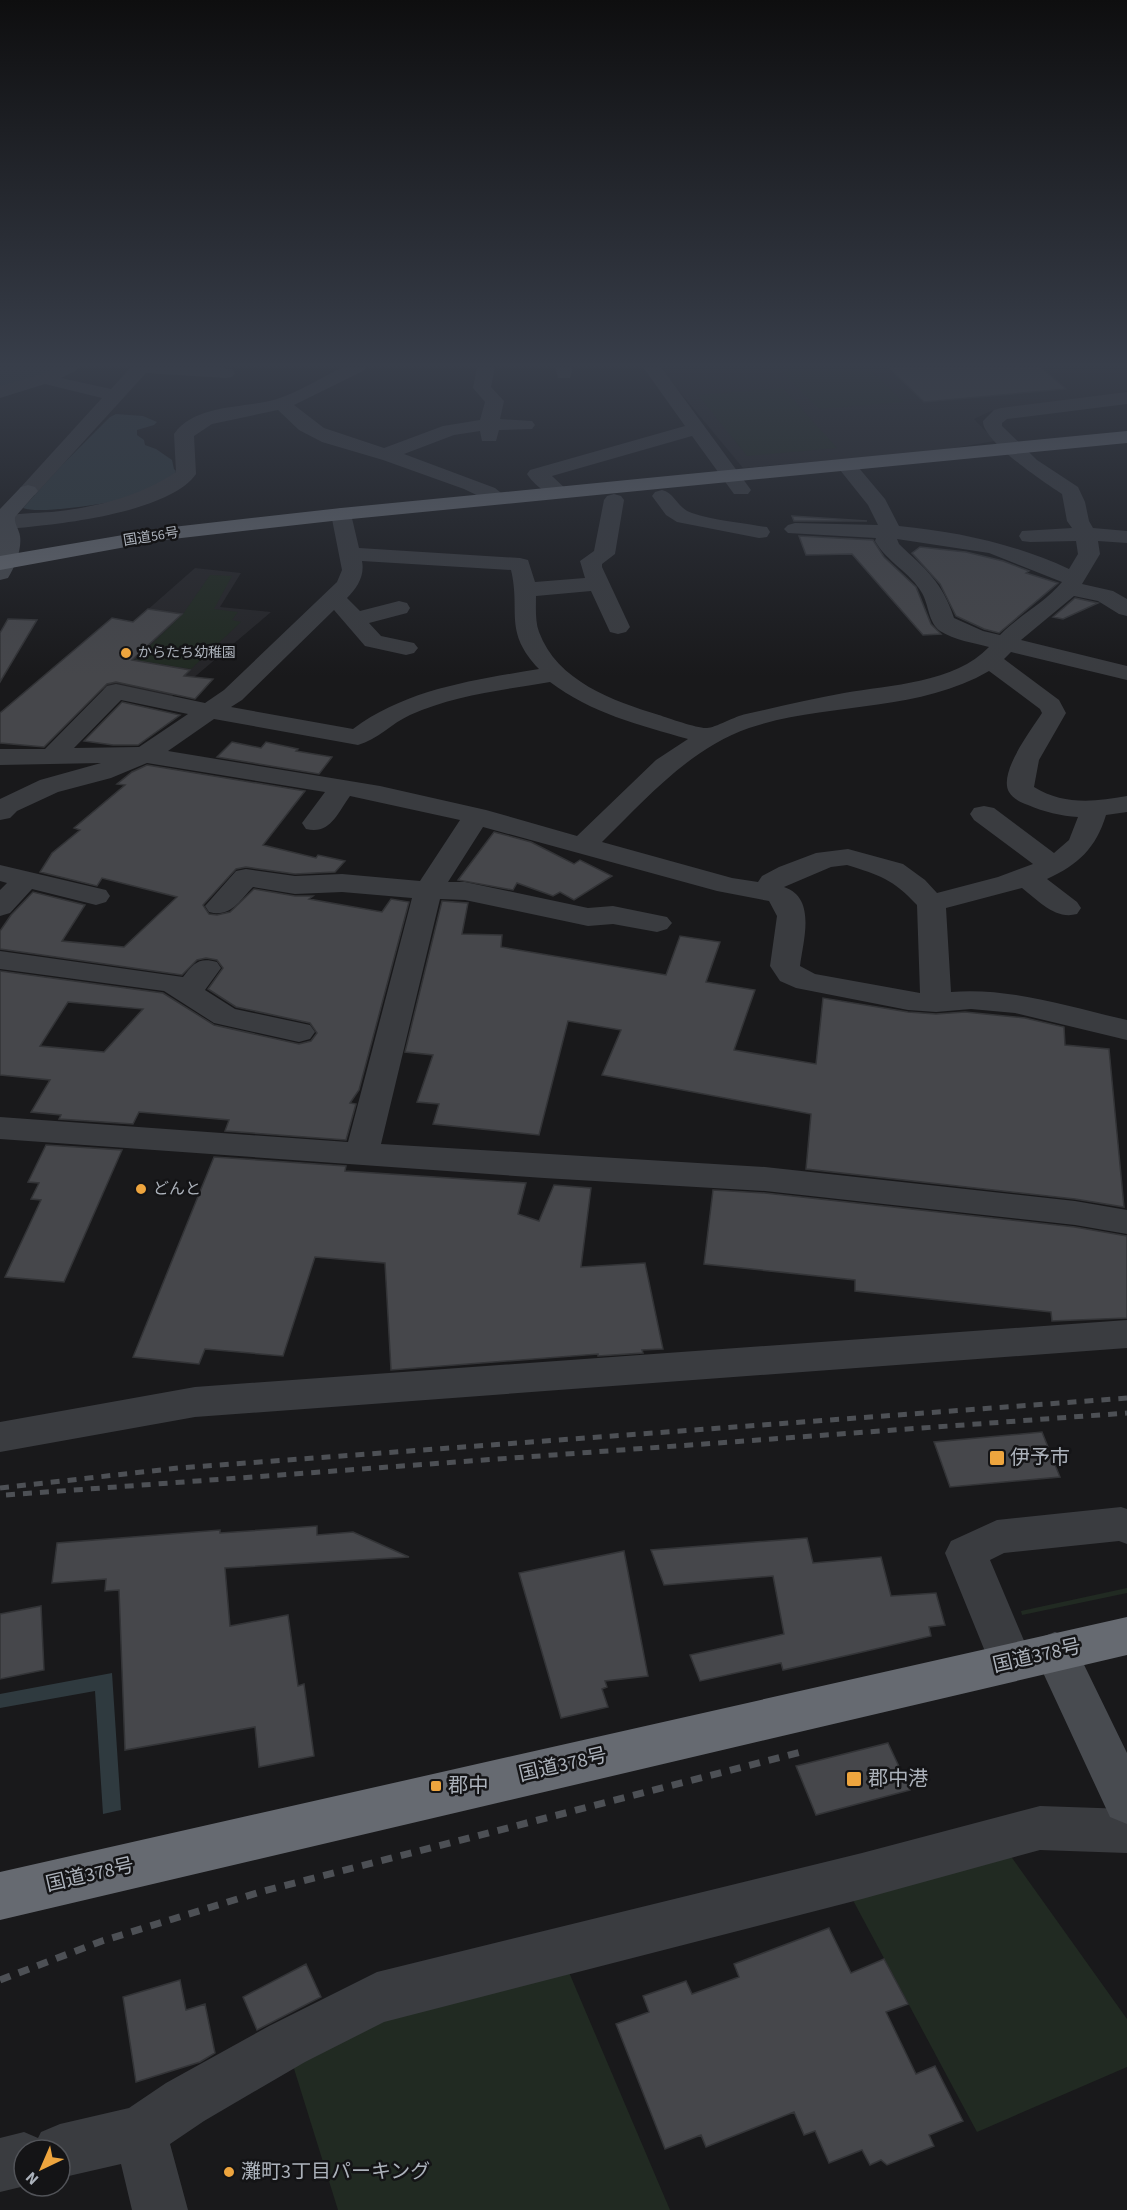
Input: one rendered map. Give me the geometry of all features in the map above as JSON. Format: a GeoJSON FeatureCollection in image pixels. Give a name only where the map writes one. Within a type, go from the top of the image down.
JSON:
{"type":"FeatureCollection","features":[{"type":"Feature","properties":{"kind":"highway","name":"国道56号"},"geometry":{"type":"LineString","coordinates":[[1,569],[166,548],[496,497],[558,491],[736,482],[873,470]]}},
{"type":"Feature","properties":{"kind":"highway","name":"国道56号"},"geometry":{"type":"LineString","coordinates":[[343,519],[662,496],[736,482]]}},
{"type":"Feature","properties":{"kind":"highway","name":"国道378号"},"geometry":{"type":"LineString","coordinates":[[0,1896],[1127,1636]]}},
{"type":"Feature","properties":{"kind":"street"},"geometry":{"type":"LineString","coordinates":[[1,569],[11,542],[9,529],[4,522],[5,516],[49,470]]}},
{"type":"Feature","properties":{"kind":"street"},"geometry":{"type":"LineString","coordinates":[[4,522],[90,513],[116,507],[172,485],[186,474],[186,470]]}},
{"type":"Feature","properties":{"kind":"street"},"geometry":{"type":"LineString","coordinates":[[427,470],[469,483],[496,497]]}},
{"type":"Feature","properties":{"kind":"street"},"geometry":{"type":"LineString","coordinates":[[550,470],[537,474],[558,491]]}},
{"type":"Feature","properties":{"kind":"street"},"geometry":{"type":"LineString","coordinates":[[727,470],[736,482]]}},
{"type":"Feature","properties":{"kind":"street"},"geometry":{"type":"LineString","coordinates":[[581,847],[664,766],[710,737],[742,722],[846,700],[878,697],[922,688],[971,671],[998,652],[1018,630],[1049,607],[1071,584],[1089,554],[1086,534],[1078,521],[1076,502],[1071,491],[1042,470]]}},
{"type":"Feature","properties":{"kind":"street"},"geometry":{"type":"LineString","coordinates":[[853,472],[878,503],[889,526],[886,541],[890,548],[926,582],[935,595],[943,620],[949,626],[975,636],[998,652],[1050,705],[1054,713],[1022,770],[1019,781],[1021,790],[1030,797],[1049,805],[1094,810],[1127,804]]}},
{"type":"Feature","properties":{"kind":"street"},"geometry":{"type":"LineString","coordinates":[[662,496],[673,511],[684,518],[759,532]]}},
{"type":"Feature","properties":{"kind":"street"},"geometry":{"type":"LineString","coordinates":[[614,500],[604,554],[591,561],[591,567],[618,627]]}},
{"type":"Feature","properties":{"kind":"street"},"geometry":{"type":"LineString","coordinates":[[0,812],[8,805],[49,786],[102,772],[144,755],[233,695],[346,585],[353,570],[343,519]]}},
{"type":"Feature","properties":{"kind":"street"},"geometry":{"type":"LineString","coordinates":[[795,529],[888,533],[992,547],[1017,555],[1071,584],[1105,596],[1127,609]]}},
{"type":"Feature","properties":{"kind":"street"},"geometry":{"type":"LineString","coordinates":[[1030,536],[1086,534],[1127,537]]}},
{"type":"Feature","properties":{"kind":"street"},"geometry":{"type":"LineString","coordinates":[[350,554],[514,563],[520,566],[527,632],[542,660],[555,674],[592,699],[620,711],[710,737]]}},
{"type":"Feature","properties":{"kind":"street"},"geometry":{"type":"LineString","coordinates":[[524,590],[600,584]]}},
{"type":"Feature","properties":{"kind":"street"},"geometry":{"type":"LineString","coordinates":[[333,598],[347,610],[373,641],[406,648]]}},
{"type":"Feature","properties":{"kind":"street"},"geometry":{"type":"LineString","coordinates":[[354,620],[399,608]]}},
{"type":"Feature","properties":{"kind":"street"},"geometry":{"type":"LineString","coordinates":[[998,652],[1127,673]]}},
{"type":"Feature","properties":{"kind":"street"},"geometry":{"type":"LineString","coordinates":[[52,756],[116,691],[209,711],[358,737],[373,723],[425,702],[466,690],[555,674]]}},
{"type":"Feature","properties":{"kind":"street"},"geometry":{"type":"LineString","coordinates":[[0,757],[144,755],[343,787],[476,816],[581,847],[738,887],[779,895],[787,903],[792,916],[785,966],[791,975],[818,984],[908,1001],[936,1003],[971,1000],[1014,1004],[1127,1030]]}},
{"type":"Feature","properties":{"kind":"street"},"geometry":{"type":"LineString","coordinates":[[316,823],[343,787]]}},
{"type":"Feature","properties":{"kind":"street"},"geometry":{"type":"LineString","coordinates":[[931,903],[1025,876],[1052,865],[1078,848],[1094,810]]}},
{"type":"Feature","properties":{"kind":"street"},"geometry":{"type":"LineString","coordinates":[[984,814],[1052,865]]}},
{"type":"Feature","properties":{"kind":"street"},"geometry":{"type":"LineString","coordinates":[[363,1154],[424,903],[437,875],[476,816]]}},
{"type":"Feature","properties":{"kind":"street"},"geometry":{"type":"LineString","coordinates":[[767,891],[772,882],[804,866],[826,859],[848,857],[893,870],[915,886],[931,903],[936,1003]]}},
{"type":"Feature","properties":{"kind":"street"},"geometry":{"type":"LineString","coordinates":[[0,907],[13,876],[96,896]]}},
{"type":"Feature","properties":{"kind":"street"},"geometry":{"type":"LineString","coordinates":[[1025,876],[1067,908]]}},
{"type":"Feature","properties":{"kind":"street"},"geometry":{"type":"LineString","coordinates":[[219,906],[246,877],[295,885],[342,883],[465,891],[588,917],[613,915],[657,923]]}},
{"type":"Feature","properties":{"kind":"street"},"geometry":{"type":"LineString","coordinates":[[0,960],[172,983],[225,1016],[299,1032]]}},
{"type":"Feature","properties":{"kind":"street"},"geometry":{"type":"LineString","coordinates":[[187,992],[206,968]]}},
{"type":"Feature","properties":{"kind":"street"},"geometry":{"type":"LineString","coordinates":[[0,1128],[765,1179],[1075,1213],[1127,1222]]}},
{"type":"Feature","properties":{"kind":"street"},"geometry":{"type":"LineString","coordinates":[[0,1437],[195,1402],[1127,1334]]}},
{"type":"Feature","properties":{"kind":"street"},"geometry":{"type":"LineString","coordinates":[[1011,1662],[966,1553],[997,1537],[1121,1524],[1127,1527]]}},
{"type":"Feature","properties":{"kind":"street"},"geometry":{"type":"LineString","coordinates":[[1054,1652],[1122,1779]]}},
{"type":"Feature","properties":{"kind":"street"},"geometry":{"type":"LineString","coordinates":[[72,2148],[140,2132],[185,2102],[269,2054],[377,1998],[1040,1828],[1127,1831]]}},
{"type":"Feature","properties":{"kind":"street"},"geometry":{"type":"LineString","coordinates":[[140,2132],[160,2210]]}},
{"type":"Feature","properties":{"kind":"shaded area"},"geometry":{"type":"Polygon","coordinates":[[[57,470],[176,471],[174,477],[136,497],[61,509],[23,508],[57,470]]]}},
{"type":"Feature","properties":{"kind":"shaded area"},"geometry":{"type":"Polygon","coordinates":[[[195,568],[241,573],[220,607],[271,612],[171,697],[62,685],[195,568]]]}},
{"type":"Feature","properties":{"kind":"shaded area"},"geometry":{"type":"Polygon","coordinates":[[[210,575],[232,576],[214,609],[238,612],[232,620],[241,622],[191,669],[135,660],[183,614],[210,575]]]}},
{"type":"Feature","properties":{"kind":"shaded area"},"geometry":{"type":"Polygon","coordinates":[[[1127,1588],[1127,1593],[1022,1615],[1021,1611],[1127,1588]]]}},
{"type":"Feature","properties":{"kind":"shaded area"},"geometry":{"type":"Polygon","coordinates":[[[112,1673],[121,1810],[103,1814],[95,1691],[0,1708],[0,1694],[112,1673]]]}},
{"type":"Feature","properties":{"kind":"shaded area"},"geometry":{"type":"Polygon","coordinates":[[[1005,1848],[1127,2019],[1127,2067],[977,2132],[847,1889],[1005,1848]]]}},
{"type":"Feature","properties":{"kind":"shaded area"},"geometry":{"type":"Polygon","coordinates":[[[565,1963],[670,2210],[338,2210],[291,2059],[376,2012],[565,1963]]]}},
{"type":"Feature","properties":{"kind":"building"},"geometry":{"type":"Polygon","coordinates":[[[792,516],[867,521],[794,521],[792,516]]]}},
{"type":"Feature","properties":{"kind":"building"},"geometry":{"type":"Polygon","coordinates":[[[799,536],[873,540],[884,557],[916,587],[931,624],[941,634],[923,635],[852,554],[806,555],[799,536]]]}},
{"type":"Feature","properties":{"kind":"building"},"geometry":{"type":"Polygon","coordinates":[[[920,547],[966,552],[1003,561],[1029,571],[1026,573],[1058,583],[999,633],[956,616],[940,584],[912,553],[920,547]]]}},
{"type":"Feature","properties":{"kind":"building"},"geometry":{"type":"Polygon","coordinates":[[[1075,598],[1098,603],[1063,619],[1053,617],[1075,598]]]}},
{"type":"Feature","properties":{"kind":"building"},"geometry":{"type":"Polygon","coordinates":[[[148,609],[182,614],[132,660],[190,670],[184,676],[213,679],[195,699],[116,682],[107,684],[44,747],[0,743],[0,713],[112,618],[133,622],[148,609]]]}},
{"type":"Feature","properties":{"kind":"building"},"geometry":{"type":"Polygon","coordinates":[[[8,619],[37,620],[0,682],[0,633],[8,619]]]}},
{"type":"Feature","properties":{"kind":"building"},"geometry":{"type":"Polygon","coordinates":[[[122,702],[180,715],[138,745],[113,745],[84,741],[122,702]]]}},
{"type":"Feature","properties":{"kind":"building"},"geometry":{"type":"Polygon","coordinates":[[[232,742],[261,748],[266,742],[298,749],[296,751],[332,757],[319,774],[217,757],[232,742]]]}},
{"type":"Feature","properties":{"kind":"building"},"geometry":{"type":"Polygon","coordinates":[[[147,765],[305,791],[263,845],[316,858],[318,855],[345,861],[335,872],[295,874],[246,867],[236,869],[203,905],[209,914],[230,912],[254,889],[295,896],[313,896],[309,899],[382,912],[391,899],[409,902],[359,1090],[350,1103],[356,1104],[346,1140],[225,1131],[229,1120],[139,1112],[133,1124],[59,1119],[61,1115],[31,1112],[50,1080],[0,1075],[0,971],[163,993],[214,1025],[299,1044],[311,1041],[317,1033],[310,1023],[236,1007],[208,989],[223,968],[217,960],[206,958],[197,960],[182,975],[0,949],[0,931],[11,915],[33,892],[85,905],[62,941],[124,947],[177,897],[102,878],[97,886],[40,872],[52,853],[80,830],[74,828],[125,785],[117,784],[132,772],[147,765]],[[68,1002],[40,1046],[104,1052],[143,1009],[68,1002]]]}},
{"type":"Feature","properties":{"kind":"building"},"geometry":{"type":"Polygon","coordinates":[[[494,832],[531,842],[574,864],[580,860],[612,876],[574,900],[560,892],[553,896],[517,883],[513,890],[458,880],[494,832]]]}},
{"type":"Feature","properties":{"kind":"building"},"geometry":{"type":"Polygon","coordinates":[[[442,901],[468,903],[462,934],[502,935],[501,947],[666,975],[680,936],[720,942],[706,982],[755,990],[734,1050],[816,1064],[823,998],[908,1012],[936,1014],[965,1012],[1025,1018],[1064,1027],[1065,1045],[1109,1049],[1124,1207],[1075,1199],[806,1169],[811,1114],[602,1075],[621,1030],[568,1021],[539,1135],[433,1124],[439,1104],[417,1102],[433,1055],[405,1052],[442,901]]]}},
{"type":"Feature","properties":{"kind":"building"},"geometry":{"type":"Polygon","coordinates":[[[46,1145],[122,1150],[64,1282],[5,1277],[41,1200],[31,1199],[39,1183],[28,1182],[46,1145]]]}},
{"type":"Feature","properties":{"kind":"building"},"geometry":{"type":"Polygon","coordinates":[[[214,1157],[346,1166],[345,1171],[526,1183],[518,1214],[539,1221],[554,1185],[591,1188],[581,1267],[645,1263],[663,1349],[642,1350],[643,1353],[598,1356],[598,1354],[391,1370],[385,1263],[315,1257],[283,1356],[205,1349],[199,1364],[133,1357],[214,1157]]]}},
{"type":"Feature","properties":{"kind":"building"},"geometry":{"type":"Polygon","coordinates":[[[713,1190],[765,1193],[1075,1227],[1127,1236],[1127,1318],[1052,1321],[1051,1312],[855,1291],[855,1280],[704,1264],[713,1190]]]}},
{"type":"Feature","properties":{"kind":"building"},"geometry":{"type":"Polygon","coordinates":[[[1042,1432],[1060,1477],[950,1487],[934,1442],[1042,1432]]]}},
{"type":"Feature","properties":{"kind":"building"},"geometry":{"type":"Polygon","coordinates":[[[317,1526],[317,1535],[353,1532],[409,1557],[225,1568],[230,1626],[288,1615],[298,1686],[304,1684],[314,1756],[259,1767],[255,1727],[125,1750],[119,1590],[105,1591],[106,1579],[52,1583],[57,1543],[220,1530],[220,1533],[317,1526]]]}},
{"type":"Feature","properties":{"kind":"building"},"geometry":{"type":"Polygon","coordinates":[[[807,1538],[813,1563],[881,1557],[891,1596],[936,1593],[945,1625],[929,1627],[931,1636],[858,1653],[783,1670],[781,1663],[700,1681],[690,1655],[784,1634],[773,1576],[664,1585],[651,1550],[807,1538]]]}},
{"type":"Feature","properties":{"kind":"building"},"geometry":{"type":"Polygon","coordinates":[[[624,1551],[648,1676],[605,1681],[607,1687],[602,1689],[608,1707],[561,1718],[519,1573],[624,1551]]]}},
{"type":"Feature","properties":{"kind":"building"},"geometry":{"type":"Polygon","coordinates":[[[41,1606],[44,1670],[0,1679],[0,1614],[41,1606]]]}},
{"type":"Feature","properties":{"kind":"building"},"geometry":{"type":"Polygon","coordinates":[[[888,1743],[910,1790],[816,1815],[796,1766],[888,1743]]]}},
{"type":"Feature","properties":{"kind":"building"},"geometry":{"type":"Polygon","coordinates":[[[829,1928],[851,1973],[884,1959],[908,2004],[886,2012],[916,2074],[935,2066],[963,2121],[929,2135],[934,2146],[887,2165],[881,2160],[870,2165],[862,2150],[829,2163],[815,2131],[804,2135],[794,2112],[706,2147],[701,2135],[665,2149],[616,2024],[649,2012],[643,1996],[686,1981],[692,1994],[739,1977],[734,1964],[829,1928]]]}},
{"type":"Feature","properties":{"kind":"building"},"geometry":{"type":"Polygon","coordinates":[[[306,1964],[321,1997],[257,2030],[243,1997],[306,1964]]]}},
{"type":"Feature","properties":{"kind":"building"},"geometry":{"type":"Polygon","coordinates":[[[180,1980],[186,2010],[205,2004],[215,2053],[200,2062],[136,2082],[123,1997],[180,1980]]]}},
{"type":"Feature","properties":{"kind":"railway"},"geometry":{"type":"LineString","coordinates":[[0,1488],[178,1468],[1127,1398]]}},
{"type":"Feature","properties":{"kind":"railway"},"geometry":{"type":"LineString","coordinates":[[6,1495],[1127,1413]]}},
{"type":"Feature","properties":{"kind":"railway"},"geometry":{"type":"LineString","coordinates":[[0,1980],[102,1941],[260,1892],[801,1752]]}},
{"type":"Feature","properties":{"kind":"place","name":"からたち幼稚園"},"geometry":{"type":"Point","coordinates":[126,653]}},
{"type":"Feature","properties":{"kind":"place","name":"どんと"},"geometry":{"type":"Point","coordinates":[141,1189]}},
{"type":"Feature","properties":{"kind":"place","name":"伊予市"},"geometry":{"type":"Point","coordinates":[997,1458]}},
{"type":"Feature","properties":{"kind":"place","name":"郡中港"},"geometry":{"type":"Point","coordinates":[854,1779]}},
{"type":"Feature","properties":{"kind":"place","name":"郡中"},"geometry":{"type":"Point","coordinates":[436,1786]}},
{"type":"Feature","properties":{"kind":"place","name":"灘町3丁目パーキング"},"geometry":{"type":"Point","coordinates":[229,2172]}}]}
